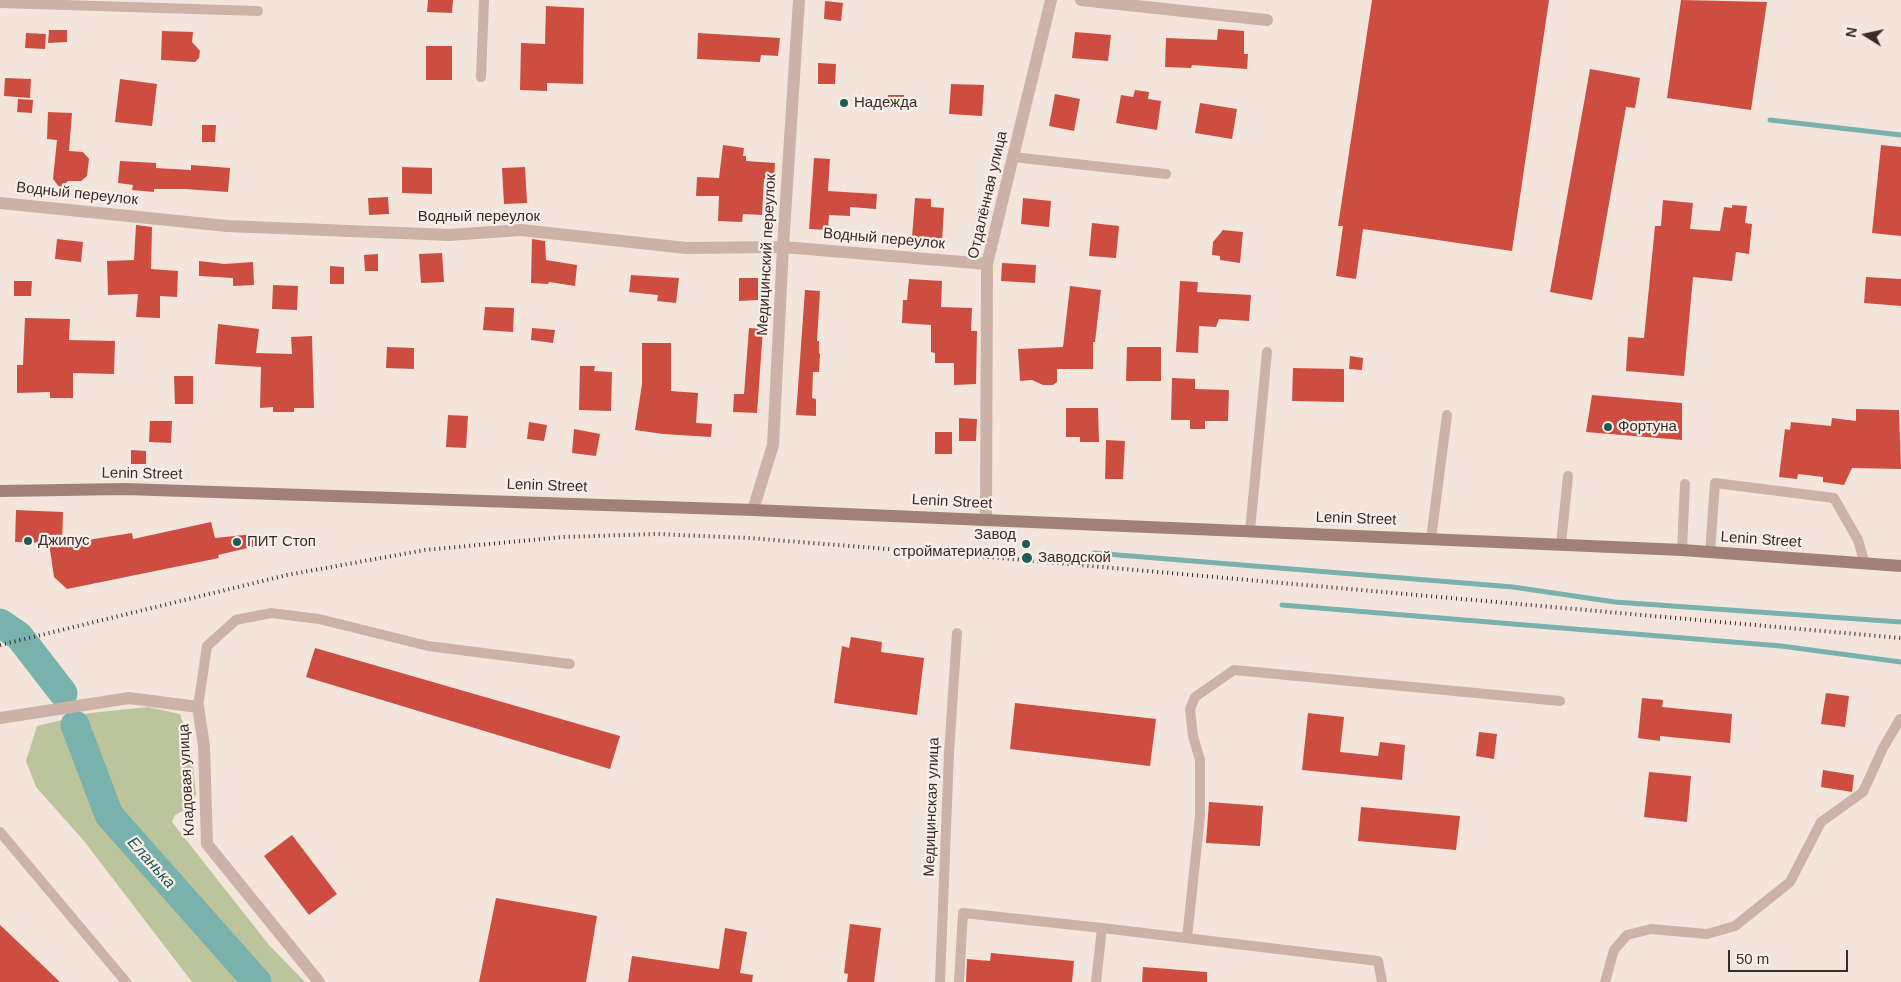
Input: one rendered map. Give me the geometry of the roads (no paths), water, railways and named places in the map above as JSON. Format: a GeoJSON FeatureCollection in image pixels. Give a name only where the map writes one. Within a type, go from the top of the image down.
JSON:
{"type":"FeatureCollection","features":[{"type":"Feature","properties":{"kind":"main road","name":"Lenin Street"},"geometry":{"type":"LineString","coordinates":[[0,491],[125,489],[752,510],[1561,544],[1682,550],[1901,566]]}},
{"type":"Feature","properties":{"kind":"street","name":"Медицинский переулок"},"geometry":{"type":"LineString","coordinates":[[752,510],[773,445],[782,247],[799,0]]}},
{"type":"Feature","properties":{"kind":"street","name":"Отдалённая улица"},"geometry":{"type":"LineString","coordinates":[[986,520],[988,264],[1051,0]]}},
{"type":"Feature","properties":{"kind":"street"},"geometry":{"type":"LineString","coordinates":[[1081,0],[1267,20]]}},
{"type":"Feature","properties":{"kind":"street","name":"Водный переулок"},"geometry":{"type":"LineString","coordinates":[[0,203],[227,226],[449,235],[521,230],[686,248],[782,247],[988,264]]}},
{"type":"Feature","properties":{"kind":"street","name":"Кладовая улица"},"geometry":{"type":"LineString","coordinates":[[0,718],[129,698],[198,707],[204,746],[207,844],[319,982]]}},
{"type":"Feature","properties":{"kind":"lane"},"geometry":{"type":"LineString","coordinates":[[481,77],[484,0]]}},
{"type":"Feature","properties":{"kind":"lane"},"geometry":{"type":"LineString","coordinates":[[0,3],[258,11]]}},
{"type":"Feature","properties":{"kind":"lane"},"geometry":{"type":"LineString","coordinates":[[1013,157],[1166,174]]}},
{"type":"Feature","properties":{"kind":"lane"},"geometry":{"type":"LineString","coordinates":[[1250,531],[1267,352]]}},
{"type":"Feature","properties":{"kind":"lane"},"geometry":{"type":"LineString","coordinates":[[1431,538],[1447,415]]}},
{"type":"Feature","properties":{"kind":"lane"},"geometry":{"type":"LineString","coordinates":[[1561,544],[1568,476]]}},
{"type":"Feature","properties":{"kind":"lane"},"geometry":{"type":"LineString","coordinates":[[1710,552],[1715,483],[1834,498],[1858,540],[1865,564]]}},
{"type":"Feature","properties":{"kind":"lane"},"geometry":{"type":"LineString","coordinates":[[1682,550],[1685,484]]}},
{"type":"Feature","properties":{"kind":"lane"},"geometry":{"type":"LineString","coordinates":[[198,707],[208,646],[236,620],[271,613],[319,619],[428,646],[570,664]]}},
{"type":"Feature","properties":{"kind":"lane","name":"Медицинская улица"},"geometry":{"type":"LineString","coordinates":[[940,982],[949,753],[957,633]]}},
{"type":"Feature","properties":{"kind":"lane"},"geometry":{"type":"LineString","coordinates":[[1187,938],[1200,816],[1200,760],[1193,736],[1190,709],[1195,697],[1234,670],[1560,701]]}},
{"type":"Feature","properties":{"kind":"lane"},"geometry":{"type":"LineString","coordinates":[[1605,982],[1614,950],[1626,935],[1651,929],[1706,934],[1735,926],[1756,906],[1790,882],[1822,822],[1863,792],[1883,748],[1900,720]]}},
{"type":"Feature","properties":{"kind":"lane"},"geometry":{"type":"LineString","coordinates":[[0,832],[126,982]]}},
{"type":"Feature","properties":{"kind":"lane"},"geometry":{"type":"LineString","coordinates":[[959,982],[963,913],[1378,961],[1382,982]]}},
{"type":"Feature","properties":{"kind":"lane"},"geometry":{"type":"LineString","coordinates":[[1096,982],[1102,928]]}},
{"type":"Feature","properties":{"kind":"waterway"},"geometry":{"type":"LineString","coordinates":[[1770,120],[1901,135]]}},
{"type":"Feature","properties":{"kind":"waterway"},"geometry":{"type":"LineString","coordinates":[[1094,553],[1513,587],[1615,602],[1901,622]]}},
{"type":"Feature","properties":{"kind":"waterway"},"geometry":{"type":"LineString","coordinates":[[1282,605],[1781,646],[1901,662]]}},
{"type":"Feature","properties":{"kind":"waterway","name":"Еланька"},"geometry":{"type":"LineString","coordinates":[[0,623],[19,636],[63,693]]}},
{"type":"Feature","properties":{"kind":"waterway","name":"Еланька"},"geometry":{"type":"LineString","coordinates":[[75,725],[109,815],[257,982]]}},
{"type":"Feature","properties":{"kind":"railway"},"geometry":{"type":"LineString","coordinates":[[0,645],[287,575],[425,550],[563,537],[656,534],[749,538],[1001,558],[1901,638]]}},
{"type":"Feature","properties":{"kind":"place","name":"Надежда"},"geometry":{"type":"Point","coordinates":[844,103]}},
{"type":"Feature","properties":{"kind":"place","name":"Фортуна"},"geometry":{"type":"Point","coordinates":[1608,427]}},
{"type":"Feature","properties":{"kind":"place","name":"Джипус"},"geometry":{"type":"Point","coordinates":[28,541]}},
{"type":"Feature","properties":{"kind":"place","name":"ПИТ Стоп"},"geometry":{"type":"Point","coordinates":[237,542]}},
{"type":"Feature","properties":{"kind":"place","name":"Завод стройматериалов"},"geometry":{"type":"Point","coordinates":[1026,544]}},
{"type":"Feature","properties":{"kind":"place","name":"Заводской"},"geometry":{"type":"Point","coordinates":[1027,558]}}]}
